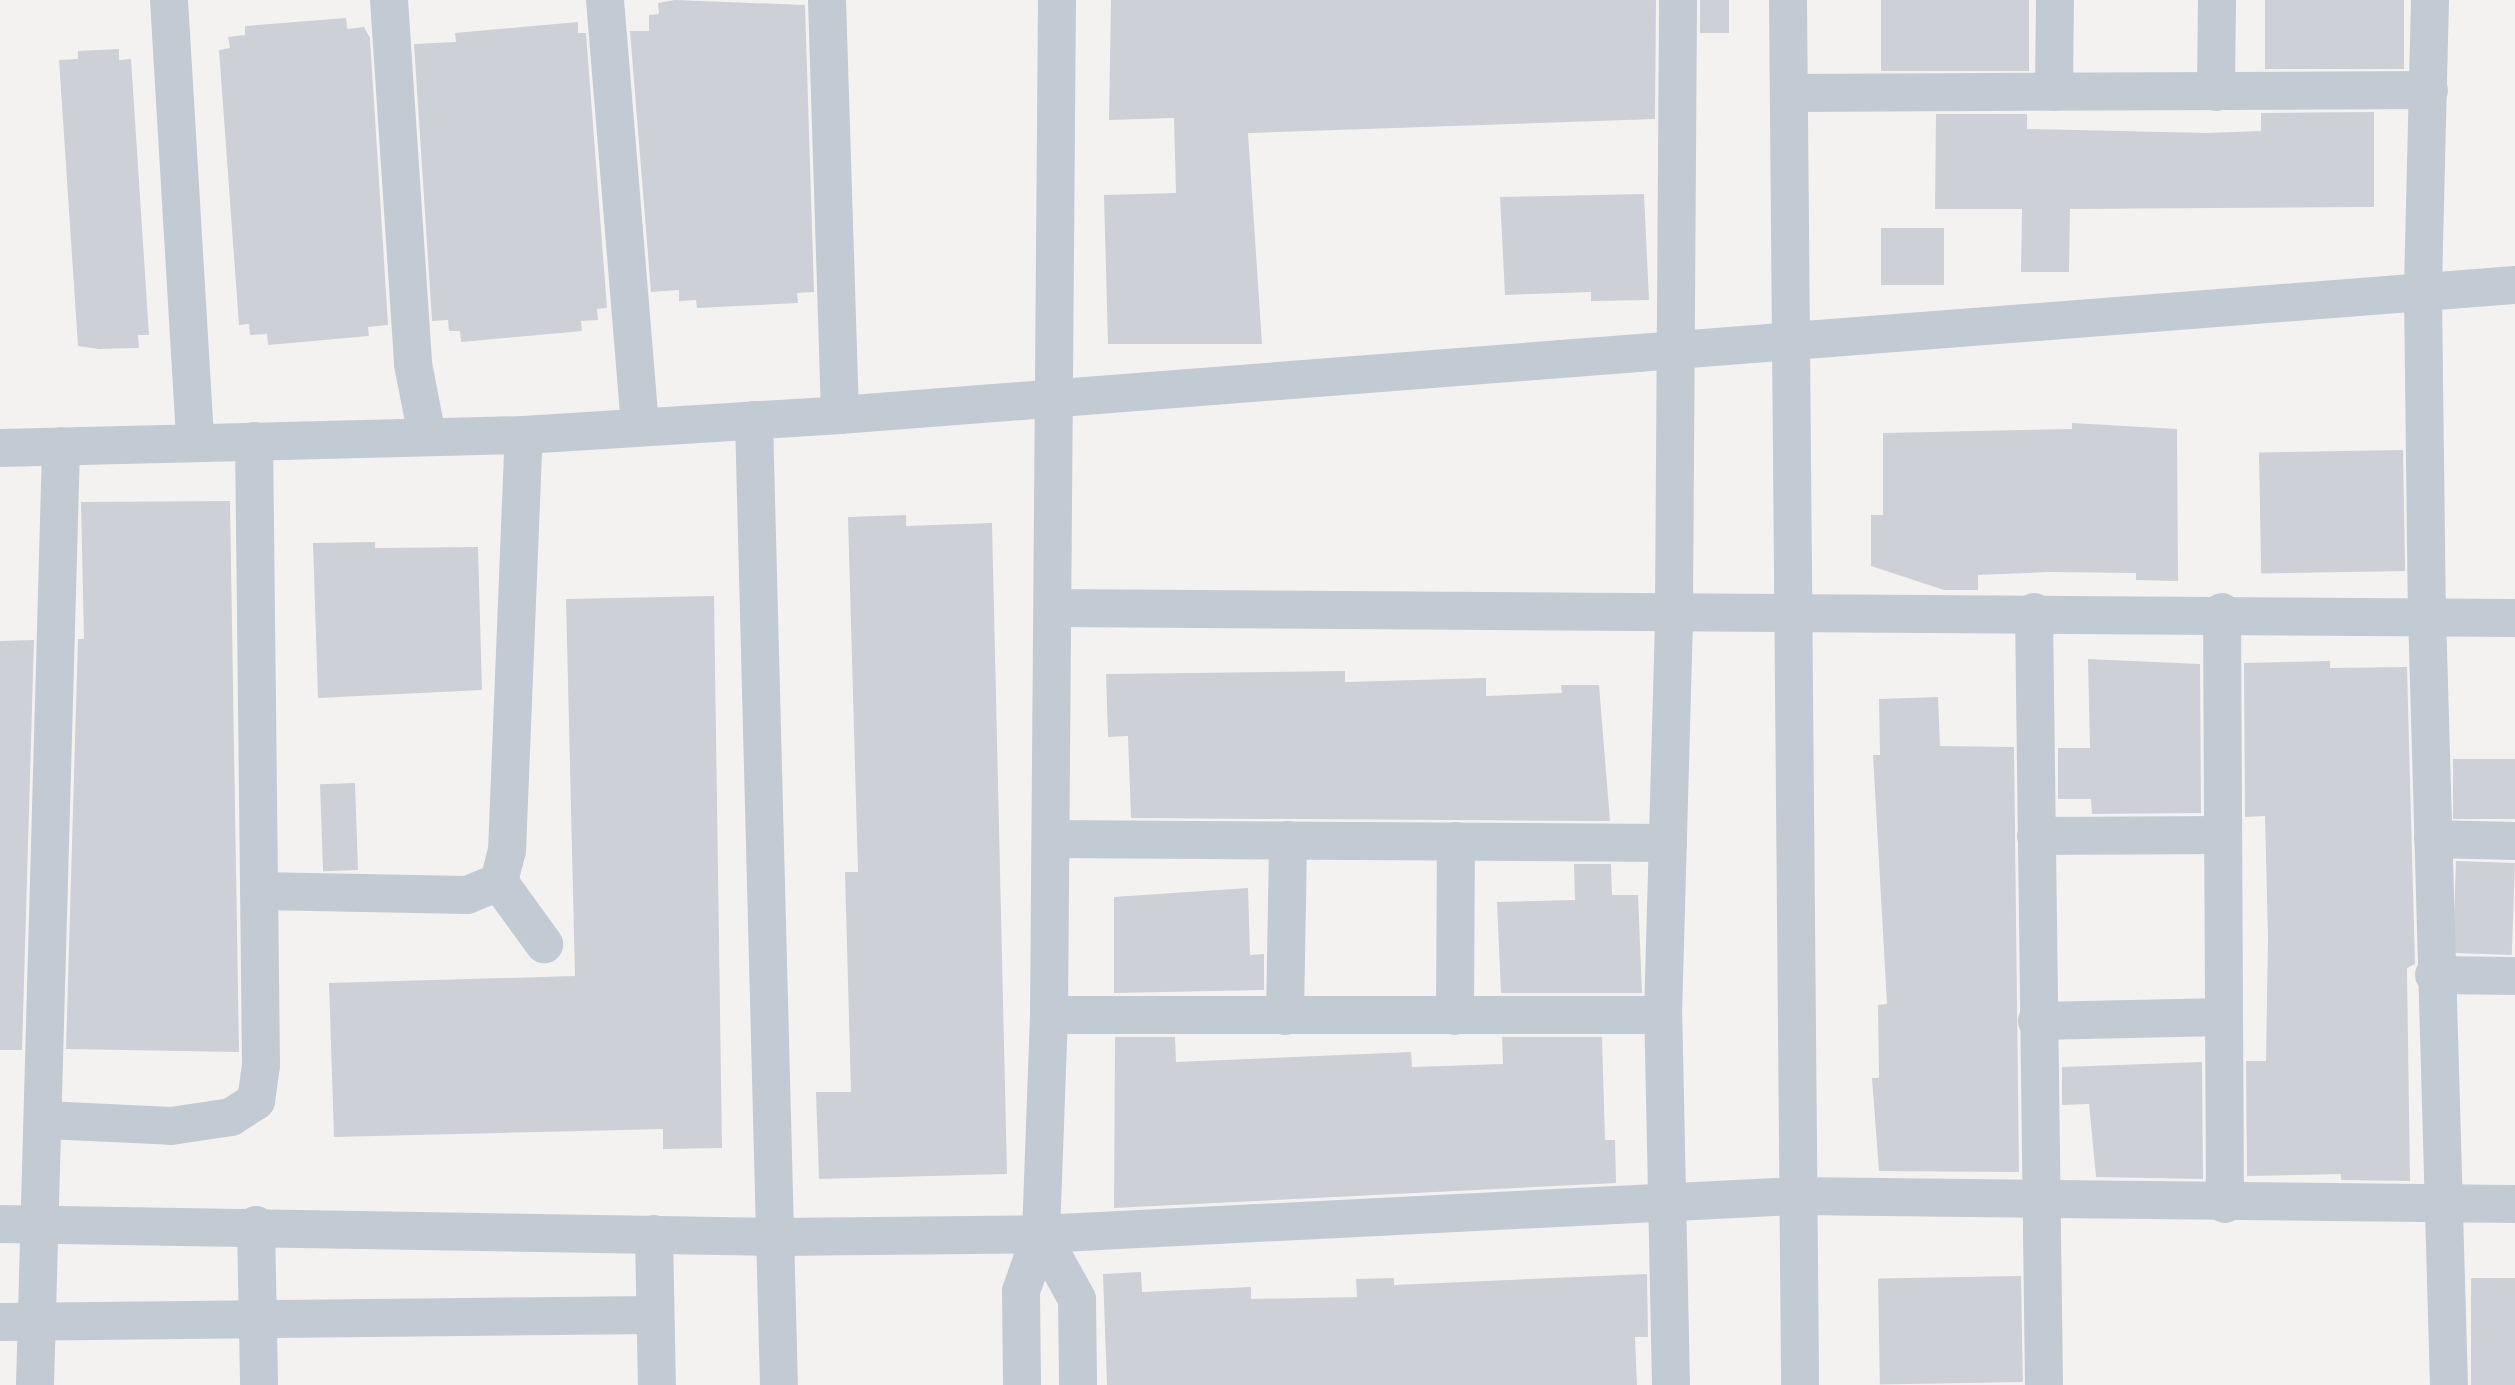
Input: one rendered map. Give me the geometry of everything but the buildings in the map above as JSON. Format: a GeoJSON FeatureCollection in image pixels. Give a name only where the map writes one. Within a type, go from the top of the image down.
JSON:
{"type":"FeatureCollection","features":[{"type":"Feature","properties":{"kind":"street"},"geometry":{"type":"LineString","coordinates":[[169,0],[195,442]]}},
{"type":"Feature","properties":{"kind":"street"},"geometry":{"type":"LineString","coordinates":[[389,0],[413,364],[427,436]]}},
{"type":"Feature","properties":{"kind":"street"},"geometry":{"type":"LineString","coordinates":[[605,0],[640,427]]}},
{"type":"Feature","properties":{"kind":"street"},"geometry":{"type":"LineString","coordinates":[[827,0],[840,415]]}},
{"type":"Feature","properties":{"kind":"street"},"geometry":{"type":"LineString","coordinates":[[1022,1385],[1021,1291],[1041,1234],[1049,1015],[1058,400],[1056,0]]}},
{"type":"Feature","properties":{"kind":"street"},"geometry":{"type":"LineString","coordinates":[[1671,1385],[1670,1203],[1663,1015],[1674,610],[1678,0]]}},
{"type":"Feature","properties":{"kind":"street"},"geometry":{"type":"LineString","coordinates":[[1788,0],[1796,338],[1794,1196],[1800,1385]]}},
{"type":"Feature","properties":{"kind":"street"},"geometry":{"type":"LineString","coordinates":[[2054,92],[2055,0]]}},
{"type":"Feature","properties":{"kind":"street"},"geometry":{"type":"LineString","coordinates":[[2216,92],[2217,0]]}},
{"type":"Feature","properties":{"kind":"street"},"geometry":{"type":"LineString","coordinates":[[2430,0],[2423,295],[2427,613],[2434,975],[2449,1385]]}},
{"type":"Feature","properties":{"kind":"street"},"geometry":{"type":"LineString","coordinates":[[1790,93],[2429,89]]}},
{"type":"Feature","properties":{"kind":"street"},"geometry":{"type":"LineString","coordinates":[[0,448],[524,435],[840,415],[1058,400],[1796,338],[2423,295],[2515,285]]}},
{"type":"Feature","properties":{"kind":"street"},"geometry":{"type":"LineString","coordinates":[[754,420],[779,1385]]}},
{"type":"Feature","properties":{"kind":"street"},"geometry":{"type":"LineString","coordinates":[[499,882],[507,851],[524,435]]}},
{"type":"Feature","properties":{"kind":"street"},"geometry":{"type":"LineString","coordinates":[[46,1120],[171,1126],[231,1117],[256,1101],[259,891],[254,441]]}},
{"type":"Feature","properties":{"kind":"street"},"geometry":{"type":"LineString","coordinates":[[35,1385],[44,1226],[61,446]]}},
{"type":"Feature","properties":{"kind":"street"},"geometry":{"type":"LineString","coordinates":[[1054,608],[2427,613],[2515,618]]}},
{"type":"Feature","properties":{"kind":"street"},"geometry":{"type":"LineString","coordinates":[[2034,612],[2037,1198],[2044,1385]]}},
{"type":"Feature","properties":{"kind":"street"},"geometry":{"type":"LineString","coordinates":[[2222,612],[2225,1204]]}},
{"type":"Feature","properties":{"kind":"street"},"geometry":{"type":"LineString","coordinates":[[2036,836],[2223,835]]}},
{"type":"Feature","properties":{"kind":"street"},"geometry":{"type":"LineString","coordinates":[[1051,839],[1668,843]]}},
{"type":"Feature","properties":{"kind":"street"},"geometry":{"type":"LineString","coordinates":[[2433,839],[2515,841]]}},
{"type":"Feature","properties":{"kind":"street"},"geometry":{"type":"LineString","coordinates":[[1285,1016],[1288,840]]}},
{"type":"Feature","properties":{"kind":"street"},"geometry":{"type":"LineString","coordinates":[[1455,1016],[1456,841]]}},
{"type":"Feature","properties":{"kind":"street"},"geometry":{"type":"LineString","coordinates":[[259,891],[467,895],[499,882]]}},
{"type":"Feature","properties":{"kind":"street"},"geometry":{"type":"LineString","coordinates":[[499,882],[544,944]]}},
{"type":"Feature","properties":{"kind":"street"},"geometry":{"type":"LineString","coordinates":[[2434,975],[2515,976]]}},
{"type":"Feature","properties":{"kind":"street"},"geometry":{"type":"LineString","coordinates":[[1049,1015],[1663,1015]]}},
{"type":"Feature","properties":{"kind":"street"},"geometry":{"type":"LineString","coordinates":[[2037,1021],[2224,1017]]}},
{"type":"Feature","properties":{"kind":"street"},"geometry":{"type":"LineString","coordinates":[[0,1224],[256,1225],[776,1237],[1041,1234],[1794,1196],[2037,1198],[2225,1204],[2444,1199],[2515,1204]]}},
{"type":"Feature","properties":{"kind":"street"},"geometry":{"type":"LineString","coordinates":[[256,1225],[259,1385]]}},
{"type":"Feature","properties":{"kind":"street"},"geometry":{"type":"LineString","coordinates":[[654,1234],[657,1385]]}},
{"type":"Feature","properties":{"kind":"street"},"geometry":{"type":"LineString","coordinates":[[1041,1234],[1077,1300],[1078,1385]]}},
{"type":"Feature","properties":{"kind":"street"},"geometry":{"type":"LineString","coordinates":[[0,1322],[258,1323],[655,1315]]}}]}
